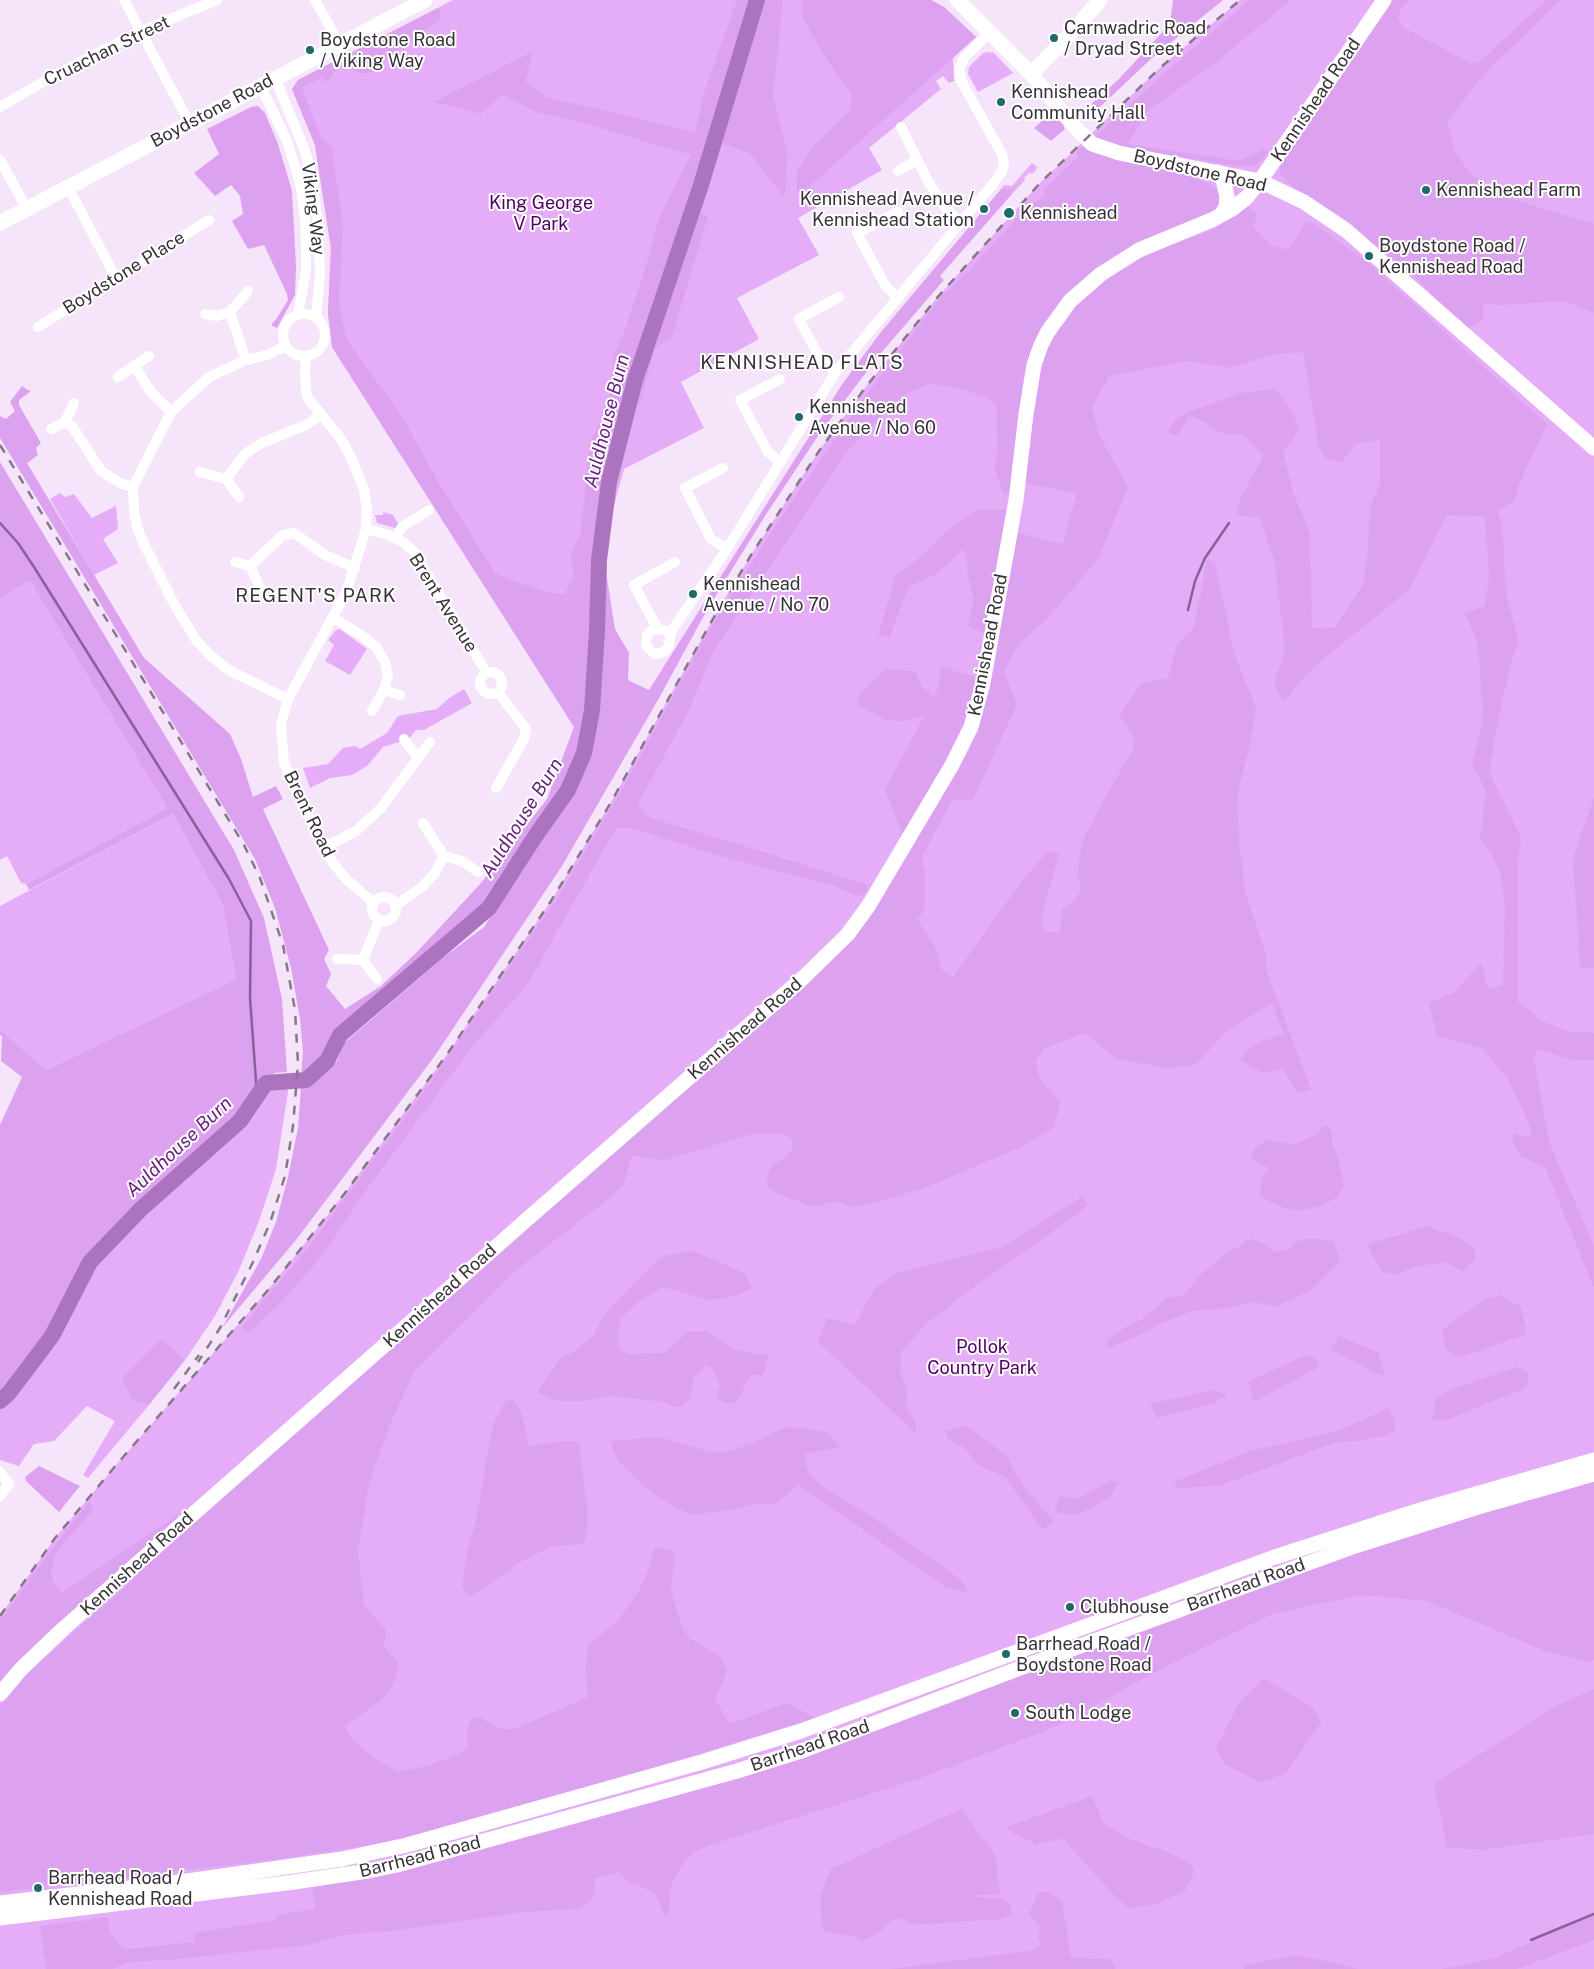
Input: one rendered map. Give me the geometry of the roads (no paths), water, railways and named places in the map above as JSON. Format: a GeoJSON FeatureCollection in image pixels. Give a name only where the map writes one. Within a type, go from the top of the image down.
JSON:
{"type":"FeatureCollection","features":[{"type":"Feature","properties":{"kind":"street"},"geometry":{"type":"LineString","coordinates":[[124,0],[190,124]]}},
{"type":"Feature","properties":{"kind":"street","name":"Cruachan Street"},"geometry":{"type":"LineString","coordinates":[[0,107],[55,75],[141,31],[217,0]]}},
{"type":"Feature","properties":{"kind":"street"},"geometry":{"type":"LineString","coordinates":[[315,0],[340,45]]}},
{"type":"Feature","properties":{"kind":"street","name":"Boydstone Road"},"geometry":{"type":"LineString","coordinates":[[0,223],[425,0]]}},
{"type":"Feature","properties":{"kind":"street","name":"Boydstone Road"},"geometry":{"type":"LineString","coordinates":[[957,0],[1031,74],[1076,128],[1092,144],[1120,153],[1260,181],[1304,202],[1347,231],[1594,448]]}},
{"type":"Feature","properties":{"kind":"street"},"geometry":{"type":"LineString","coordinates":[[1031,74],[1100,0]]}},
{"type":"Feature","properties":{"kind":"street","name":"Kennishead Road"},"geometry":{"type":"LineString","coordinates":[[0,1694],[21,1669],[63,1629],[804,977],[848,934],[869,905],[952,765],[971,726],[983,682],[1016,500],[1034,365],[1047,333],[1070,301],[1101,274],[1139,250],[1221,215],[1239,204],[1260,181],[1384,0]]}},
{"type":"Feature","properties":{"kind":"street"},"geometry":{"type":"LineString","coordinates":[[670,632],[658,629],[652,630],[647,635],[646,644],[649,649],[655,654],[664,652],[670,646],[670,632],[727,549],[835,373],[1002,171],[1004,163],[1002,154],[961,80],[959,69],[964,58],[990,32]]}},
{"type":"Feature","properties":{"kind":"street","name":"Viking Way"},"geometry":{"type":"LineString","coordinates":[[275,78],[305,151],[312,178],[318,224],[320,274],[316,317]]}},
{"type":"Feature","properties":{"kind":"street","name":"Viking Way"},"geometry":{"type":"LineString","coordinates":[[260,85],[287,141],[300,183],[305,218],[306,271],[298,314]]}},
{"type":"Feature","properties":{"kind":"street"},"geometry":{"type":"LineString","coordinates":[[901,127],[917,160],[942,203],[959,223]]}},
{"type":"Feature","properties":{"kind":"street"},"geometry":{"type":"LineString","coordinates":[[0,160],[27,209]]}},
{"type":"Feature","properties":{"kind":"street"},"geometry":{"type":"LineString","coordinates":[[898,170],[917,160]]}},
{"type":"Feature","properties":{"kind":"street"},"geometry":{"type":"LineString","coordinates":[[1217,172],[1223,180],[1227,196],[1226,206],[1221,215]]}},
{"type":"Feature","properties":{"kind":"street"},"geometry":{"type":"LineString","coordinates":[[68,187],[116,278]]}},
{"type":"Feature","properties":{"kind":"street"},"geometry":{"type":"LineString","coordinates":[[898,212],[857,233],[885,285],[898,299]]}},
{"type":"Feature","properties":{"kind":"street","name":"Boydstone Place"},"geometry":{"type":"LineString","coordinates":[[38,327],[209,220]]}},
{"type":"Feature","properties":{"kind":"street"},"geometry":{"type":"LineString","coordinates":[[205,314],[217,316],[230,312],[248,291]]}},
{"type":"Feature","properties":{"kind":"street"},"geometry":{"type":"LineString","coordinates":[[835,373],[816,350],[799,319],[839,297]]}},
{"type":"Feature","properties":{"kind":"street"},"geometry":{"type":"LineString","coordinates":[[230,312],[246,360]]}},
{"type":"Feature","properties":{"kind":"street"},"geometry":{"type":"LineString","coordinates":[[298,314],[310,314],[316,317],[323,323],[325,330],[325,339],[318,351],[306,356],[298,355],[286,346],[283,333],[289,320],[298,314]]}},
{"type":"Feature","properties":{"kind":"street"},"geometry":{"type":"LineString","coordinates":[[286,346],[267,355],[246,360],[209,377],[171,412],[133,487],[135,519],[143,542],[179,613],[196,640],[211,656],[230,671],[288,699]]}},
{"type":"Feature","properties":{"kind":"street"},"geometry":{"type":"LineString","coordinates":[[118,377],[149,356]]}},
{"type":"Feature","properties":{"kind":"street","name":"Brent Road"},"geometry":{"type":"LineString","coordinates":[[306,356],[307,397],[350,455],[364,489],[367,510],[366,529],[355,568],[334,618],[288,699],[282,724],[284,763],[304,808],[333,863],[347,880],[373,902]]}},
{"type":"Feature","properties":{"kind":"street"},"geometry":{"type":"LineString","coordinates":[[135,367],[151,392],[171,412]]}},
{"type":"Feature","properties":{"kind":"street"},"geometry":{"type":"LineString","coordinates":[[780,379],[740,400],[768,452],[780,462]]}},
{"type":"Feature","properties":{"kind":"street"},"geometry":{"type":"LineString","coordinates":[[51,429],[65,422],[74,403]]}},
{"type":"Feature","properties":{"kind":"street"},"geometry":{"type":"LineString","coordinates":[[226,479],[246,454],[262,443],[304,426],[320,415]]}},
{"type":"Feature","properties":{"kind":"street"},"geometry":{"type":"LineString","coordinates":[[65,422],[72,426],[101,471],[120,483],[133,487]]}},
{"type":"Feature","properties":{"kind":"street"},"geometry":{"type":"LineString","coordinates":[[723,468],[685,488],[711,539],[727,549]]}},
{"type":"Feature","properties":{"kind":"street"},"geometry":{"type":"LineString","coordinates":[[200,472],[226,479],[239,497]]}},
{"type":"Feature","properties":{"kind":"street"},"geometry":{"type":"LineString","coordinates":[[395,538],[402,527],[429,510]]}},
{"type":"Feature","properties":{"kind":"street","name":"Brent Avenue"},"geometry":{"type":"LineString","coordinates":[[366,529],[395,538],[403,542],[414,552],[486,672]]}},
{"type":"Feature","properties":{"kind":"street"},"geometry":{"type":"LineString","coordinates":[[250,566],[271,544],[283,535],[294,533],[325,555],[355,568]]}},
{"type":"Feature","properties":{"kind":"street"},"geometry":{"type":"LineString","coordinates":[[235,562],[250,566]]}},
{"type":"Feature","properties":{"kind":"street"},"geometry":{"type":"LineString","coordinates":[[658,629],[634,585],[675,562]]}},
{"type":"Feature","properties":{"kind":"street"},"geometry":{"type":"LineString","coordinates":[[250,566],[261,590]]}},
{"type":"Feature","properties":{"kind":"street"},"geometry":{"type":"LineString","coordinates":[[334,618],[362,635],[376,647],[386,662],[388,676],[384,690],[372,711]]}},
{"type":"Feature","properties":{"kind":"street"},"geometry":{"type":"LineString","coordinates":[[486,672],[497,673],[502,678],[502,686],[498,692],[488,694],[481,687],[480,680],[486,672]]}},
{"type":"Feature","properties":{"kind":"street"},"geometry":{"type":"LineString","coordinates":[[384,690],[400,695]]}},
{"type":"Feature","properties":{"kind":"street"},"geometry":{"type":"LineString","coordinates":[[496,788],[524,739],[526,729],[498,692]]}},
{"type":"Feature","properties":{"kind":"street"},"geometry":{"type":"LineString","coordinates":[[404,739],[418,758]]}},
{"type":"Feature","properties":{"kind":"street"},"geometry":{"type":"LineString","coordinates":[[325,847],[356,831],[381,808],[430,742]]}},
{"type":"Feature","properties":{"kind":"street"},"geometry":{"type":"LineString","coordinates":[[423,823],[444,856],[462,861],[478,872]]}},
{"type":"Feature","properties":{"kind":"street"},"geometry":{"type":"LineString","coordinates":[[396,906],[422,888],[435,873],[444,856]]}},
{"type":"Feature","properties":{"kind":"street"},"geometry":{"type":"LineString","coordinates":[[379,897],[387,897],[394,902],[396,906],[395,913],[390,919],[379,920],[373,914],[373,902],[379,897]]}},
{"type":"Feature","properties":{"kind":"street"},"geometry":{"type":"LineString","coordinates":[[363,960],[379,920]]}},
{"type":"Feature","properties":{"kind":"street"},"geometry":{"type":"LineString","coordinates":[[337,958],[363,960],[377,979]]}},
{"type":"Feature","properties":{"kind":"street","name":"Barrhead Road"},"geometry":{"type":"LineString","coordinates":[[0,1918],[61,1903],[180,1882],[342,1859],[407,1846],[683,1768],[801,1731],[1272,1558],[1417,1511],[1594,1460]]}},
{"type":"Feature","properties":{"kind":"street"},"geometry":{"type":"LineString","coordinates":[[0,1472],[9,1484],[0,1496]]}},
{"type":"Feature","properties":{"kind":"street","name":"Barrhead Road"},"geometry":{"type":"LineString","coordinates":[[0,1903],[61,1903],[294,1882],[368,1871],[500,1836],[737,1771],[804,1750],[1355,1546],[1478,1507],[1594,1474]]}},
{"type":"Feature","properties":{"kind":"street"},"geometry":{"type":"LineString","coordinates":[[496,1820],[500,1836]]}},
{"type":"Feature","properties":{"kind":"waterway","name":"Auldhouse Burn"},"geometry":{"type":"LineString","coordinates":[[0,1401],[9,1393],[52,1336],[90,1262],[141,1209],[240,1121],[266,1083],[306,1080],[327,1061],[340,1035],[489,908],[536,835],[568,790],[584,753],[592,710],[599,560],[609,482],[635,380],[700,188],[757,0]]}},
{"type":"Feature","properties":{"kind":"waterway"},"geometry":{"type":"LineString","coordinates":[[0,523],[18,543],[34,567],[229,879],[251,921],[250,998],[257,1095]]}},
{"type":"Feature","properties":{"kind":"waterway"},"geometry":{"type":"LineString","coordinates":[[1188,610],[1195,581],[1205,558],[1229,523]]}},
{"type":"Feature","properties":{"kind":"waterway"},"geometry":{"type":"LineString","coordinates":[[1531,1940],[1594,1914]]}},
{"type":"Feature","properties":{"kind":"railway"},"geometry":{"type":"LineString","coordinates":[[0,1616],[55,1538],[268,1290],[345,1193],[448,1053],[551,901],[610,804],[710,624],[751,555],[819,451],[865,388],[936,299],[1041,182],[1161,67],[1240,0]]}},
{"type":"Feature","properties":{"kind":"railway"},"geometry":{"type":"LineString","coordinates":[[0,445],[244,845],[260,878],[283,945],[295,1010],[298,1064],[293,1126],[285,1176],[270,1223],[253,1262],[220,1328],[198,1362]]}},
{"type":"Feature","properties":{"kind":"railway"},"geometry":{"type":"LineString","coordinates":[[174,1389],[199,1355]]}},
{"type":"Feature","properties":{"kind":"place","name":"Carnwadric Road / Dryad Street"},"geometry":{"type":"Point","coordinates":[1054,38]}},
{"type":"Feature","properties":{"kind":"place","name":"Boydstone Road / Viking Way"},"geometry":{"type":"Point","coordinates":[310,50]}},
{"type":"Feature","properties":{"kind":"place","name":"Kennishead Community Hall"},"geometry":{"type":"Point","coordinates":[1001,102]}},
{"type":"Feature","properties":{"kind":"place","name":"Kennishead Farm"},"geometry":{"type":"Point","coordinates":[1426,190]}},
{"type":"Feature","properties":{"kind":"place","name":"Kennishead Avenue / Kennishead Station"},"geometry":{"type":"Point","coordinates":[984,209]}},
{"type":"Feature","properties":{"kind":"place","name":"Kennishead"},"geometry":{"type":"Point","coordinates":[1009,213]}},
{"type":"Feature","properties":{"kind":"place","name":"Boydstone Road / Kennishead Road"},"geometry":{"type":"Point","coordinates":[1369,256]}},
{"type":"Feature","properties":{"kind":"place","name":"Kennishead Avenue / No 60"},"geometry":{"type":"Point","coordinates":[799,417]}},
{"type":"Feature","properties":{"kind":"place","name":"Kennishead Avenue / No 70"},"geometry":{"type":"Point","coordinates":[693,594]}},
{"type":"Feature","properties":{"kind":"place","name":"Clubhouse"},"geometry":{"type":"Point","coordinates":[1070,1607]}},
{"type":"Feature","properties":{"kind":"place","name":"Barrhead Road / Boydstone Road"},"geometry":{"type":"Point","coordinates":[1006,1654]}},
{"type":"Feature","properties":{"kind":"place","name":"South Lodge"},"geometry":{"type":"Point","coordinates":[1015,1713]}},
{"type":"Feature","properties":{"kind":"place","name":"Barrhead Road / Kennishead Road"},"geometry":{"type":"Point","coordinates":[38,1888]}},
{"type":"Feature","properties":{"kind":"district","name":"KENNISHEAD FLATS"},"geometry":{"type":"Point","coordinates":[802,363]}},
{"type":"Feature","properties":{"kind":"district","name":"REGENT'S PARK"},"geometry":{"type":"Point","coordinates":[316,596]}},
{"type":"Feature","properties":{"kind":"park label","name":"King George V Park"},"geometry":{"type":"Point","coordinates":[541,213]}},
{"type":"Feature","properties":{"kind":"park label","name":"Pollok Country Park"},"geometry":{"type":"Point","coordinates":[982,1357]}}]}
